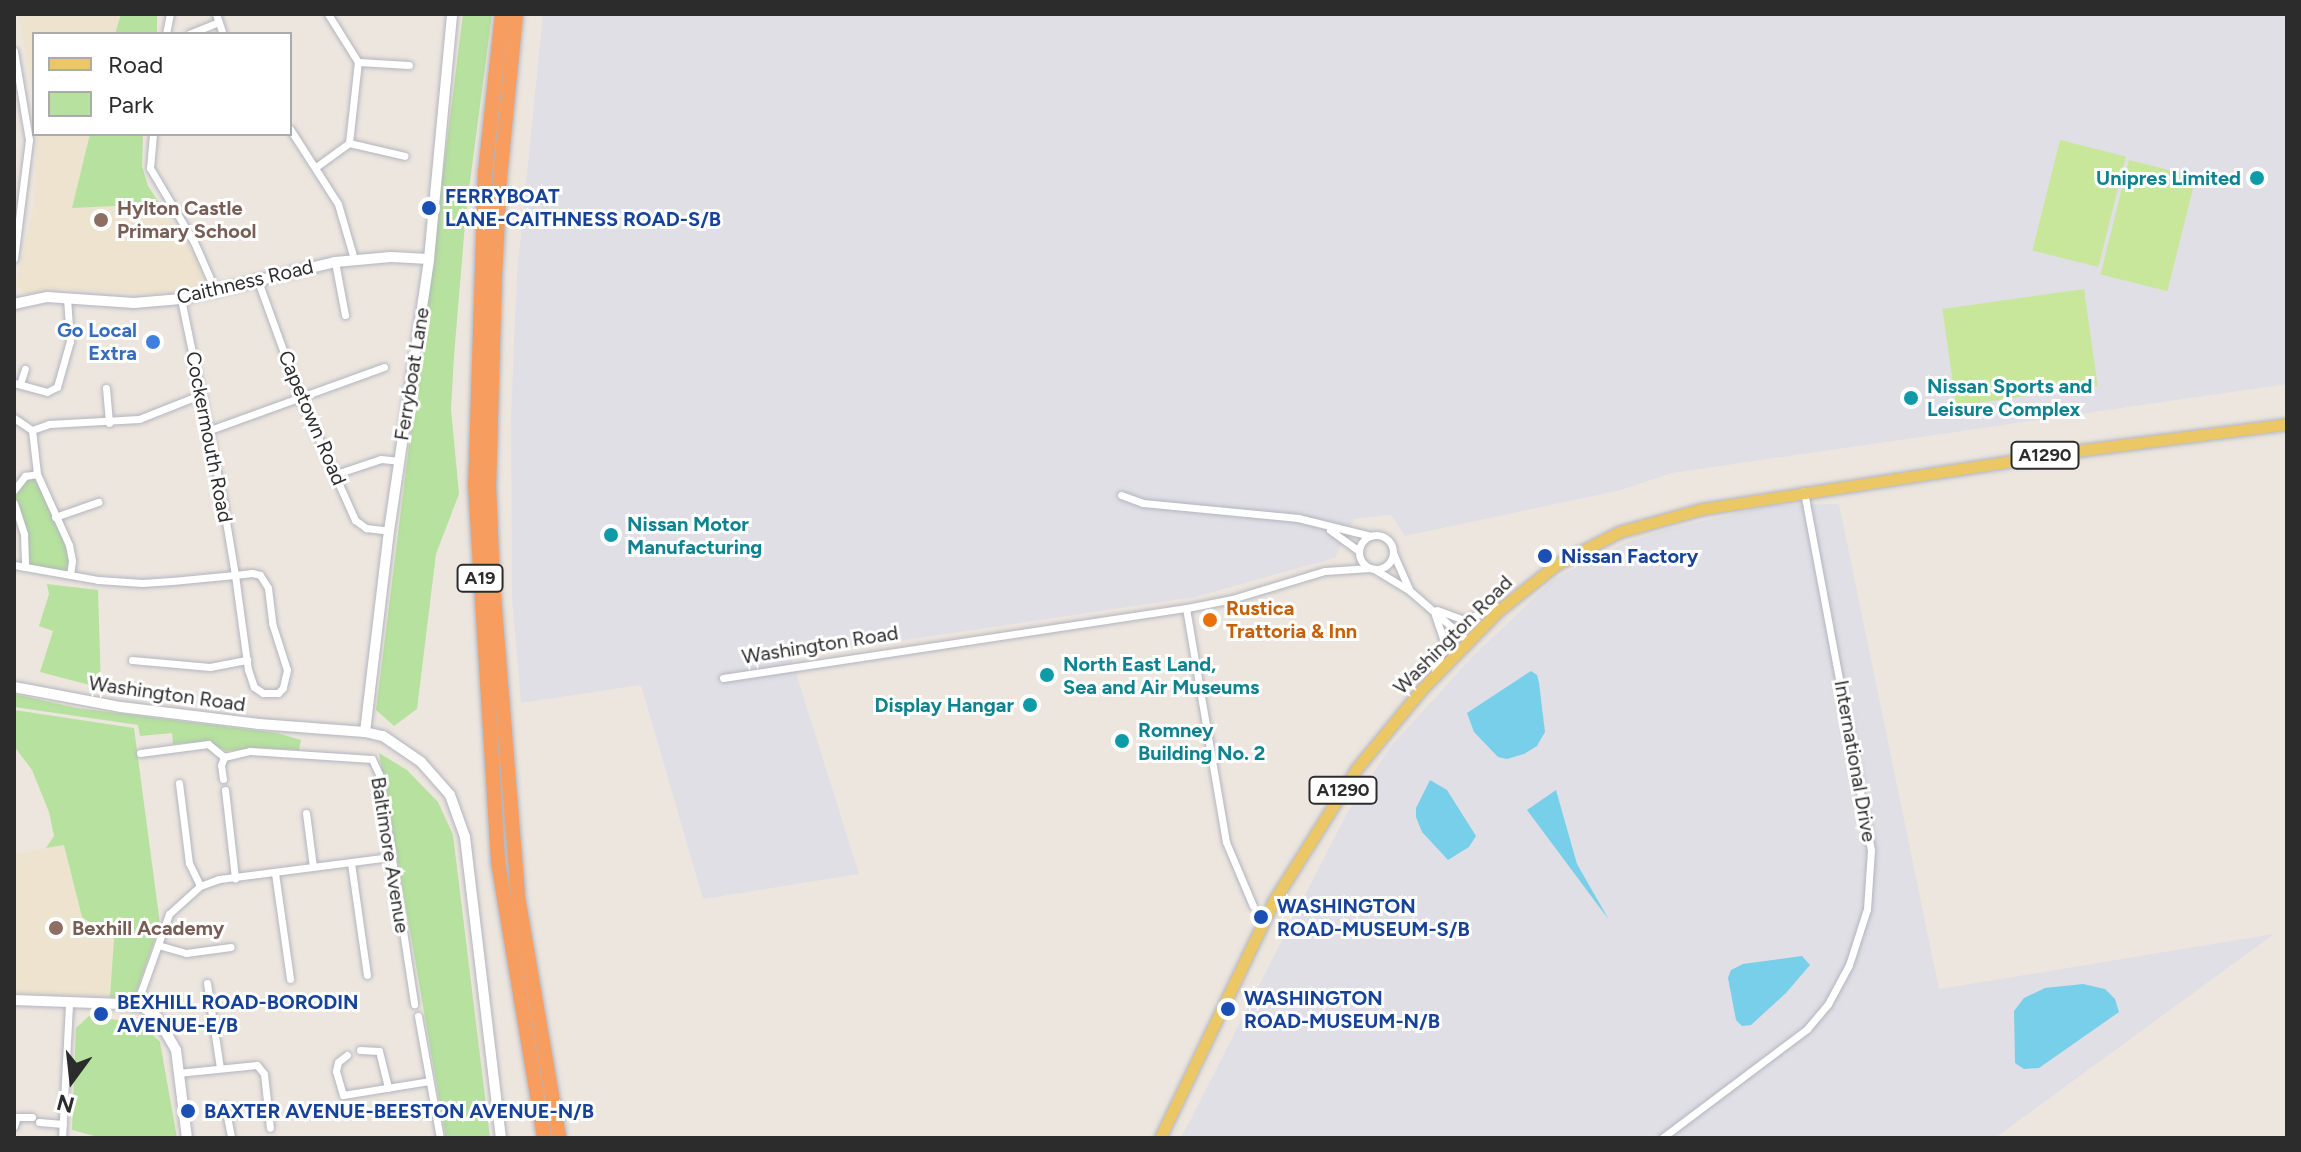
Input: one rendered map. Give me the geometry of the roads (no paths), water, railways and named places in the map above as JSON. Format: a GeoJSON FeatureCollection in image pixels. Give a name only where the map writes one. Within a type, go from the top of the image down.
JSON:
{"type":"FeatureCollection","features":[{"type":"Feature","properties":{"kind":"highway","name":"A19"},"geometry":{"type":"LineString","coordinates":[[502,14],[484,188],[475,484],[498,862],[544,1138]]}},
{"type":"Feature","properties":{"kind":"highway","name":"A19"},"geometry":{"type":"LineString","coordinates":[[516,14],[498,205],[489,484],[501,714],[514,867],[530,981],[559,1138]]}},
{"type":"Feature","properties":{"kind":"highway"},"geometry":{"type":"LineString","coordinates":[[530,981],[568,1138]]}},
{"type":"Feature","properties":{"kind":"highway"},"geometry":{"type":"LineString","coordinates":[[526,1040],[536,1138]]}},
{"type":"Feature","properties":{"kind":"main road","name":"Washington Road"},"geometry":{"type":"LineString","coordinates":[[1160,1138],[1273,902],[1357,768],[1428,683],[1468,641],[1512,597],[1557,564],[1619,532],[1658,519],[1803,491],[2287,424]]}},
{"type":"Feature","properties":{"kind":"street"},"geometry":{"type":"LineString","coordinates":[[316,167],[349,143],[358,62],[328,14]]}},
{"type":"Feature","properties":{"kind":"street","name":"Ferryboat Lane"},"geometry":{"type":"LineString","coordinates":[[365,732],[389,531],[429,259],[452,14]]}},
{"type":"Feature","properties":{"kind":"street"},"geometry":{"type":"LineString","coordinates":[[192,32],[217,18]]}},
{"type":"Feature","properties":{"kind":"street"},"geometry":{"type":"LineString","coordinates":[[14,51],[29,140],[14,258]]}},
{"type":"Feature","properties":{"kind":"street"},"geometry":{"type":"LineString","coordinates":[[358,62],[409,65]]}},
{"type":"Feature","properties":{"kind":"street"},"geometry":{"type":"LineString","coordinates":[[14,115],[25,114]]}},
{"type":"Feature","properties":{"kind":"street"},"geometry":{"type":"LineString","coordinates":[[292,132],[338,204],[354,259]]}},
{"type":"Feature","properties":{"kind":"street"},"geometry":{"type":"LineString","coordinates":[[153,136],[150,168],[194,242],[216,292]]}},
{"type":"Feature","properties":{"kind":"street"},"geometry":{"type":"LineString","coordinates":[[349,143],[405,156]]}},
{"type":"Feature","properties":{"kind":"street","name":"Caithness Road"},"geometry":{"type":"LineString","coordinates":[[14,304],[47,297],[134,303],[181,299],[335,262],[429,259]]}},
{"type":"Feature","properties":{"kind":"street"},"geometry":{"type":"LineString","coordinates":[[335,262],[345,315]]}},
{"type":"Feature","properties":{"kind":"street","name":"Capetown Road"},"geometry":{"type":"LineString","coordinates":[[258,281],[300,397],[355,520],[366,528],[389,531]]}},
{"type":"Feature","properties":{"kind":"street"},"geometry":{"type":"LineString","coordinates":[[25,369],[17,384],[47,392],[57,387],[70,341],[67,298]]}},
{"type":"Feature","properties":{"kind":"street","name":"Cockermouth Road"},"geometry":{"type":"LineString","coordinates":[[181,299],[210,430],[247,660],[254,687],[271,694],[283,688],[288,676],[272,623],[268,588],[260,575],[235,575]]}},
{"type":"Feature","properties":{"kind":"street"},"geometry":{"type":"LineString","coordinates":[[210,430],[384,367]]}},
{"type":"Feature","properties":{"kind":"street"},"geometry":{"type":"LineString","coordinates":[[106,388],[109,423]]}},
{"type":"Feature","properties":{"kind":"street"},"geometry":{"type":"LineString","coordinates":[[32,430],[49,424],[139,419],[202,394]]}},
{"type":"Feature","properties":{"kind":"street"},"geometry":{"type":"LineString","coordinates":[[14,418],[32,430],[37,474],[69,545],[70,575]]}},
{"type":"Feature","properties":{"kind":"street"},"geometry":{"type":"LineString","coordinates":[[336,474],[381,459],[399,461]]}},
{"type":"Feature","properties":{"kind":"street"},"geometry":{"type":"LineString","coordinates":[[14,490],[25,476],[37,474]]}},
{"type":"Feature","properties":{"kind":"street","name":"International Drive"},"geometry":{"type":"LineString","coordinates":[[1662,1138],[1807,1029],[1828,1004],[1849,965],[1867,909],[1871,850],[1803,491]]}},
{"type":"Feature","properties":{"kind":"street"},"geometry":{"type":"LineString","coordinates":[[1121,495],[1143,503],[1289,516],[1387,540],[1410,591]]}},
{"type":"Feature","properties":{"kind":"street"},"geometry":{"type":"LineString","coordinates":[[55,517],[98,502]]}},
{"type":"Feature","properties":{"kind":"street"},"geometry":{"type":"LineString","coordinates":[[14,503],[24,534],[25,567]]}},
{"type":"Feature","properties":{"kind":"street"},"geometry":{"type":"LineString","coordinates":[[1322,525],[1359,553],[1372,568],[1410,591],[1468,641]]}},
{"type":"Feature","properties":{"kind":"street"},"geometry":{"type":"LineString","coordinates":[[1347,567],[1359,553],[1362,542],[1371,536]]}},
{"type":"Feature","properties":{"kind":"street"},"geometry":{"type":"LineString","coordinates":[[1372,568],[1385,567],[1393,552]]}},
{"type":"Feature","properties":{"kind":"street"},"geometry":{"type":"LineString","coordinates":[[14,565],[142,583],[235,575]]}},
{"type":"Feature","properties":{"kind":"street","name":"Washington Road"},"geometry":{"type":"LineString","coordinates":[[723,678],[1186,608],[1347,567],[1372,568]]}},
{"type":"Feature","properties":{"kind":"street"},"geometry":{"type":"LineString","coordinates":[[1425,604],[1454,618],[1470,620],[1512,597]]}},
{"type":"Feature","properties":{"kind":"street"},"geometry":{"type":"LineString","coordinates":[[1186,608],[1226,842],[1253,906]]}},
{"type":"Feature","properties":{"kind":"street"},"geometry":{"type":"LineString","coordinates":[[1428,683],[1445,644],[1432,610]]}},
{"type":"Feature","properties":{"kind":"street"},"geometry":{"type":"LineString","coordinates":[[132,660],[210,667],[247,660]]}},
{"type":"Feature","properties":{"kind":"street","name":"Washington Road"},"geometry":{"type":"LineString","coordinates":[[14,687],[121,707],[259,724],[365,732]]}},
{"type":"Feature","properties":{"kind":"street"},"geometry":{"type":"LineString","coordinates":[[365,732],[383,736],[421,762],[439,780],[460,817],[501,1138]]}},
{"type":"Feature","properties":{"kind":"street"},"geometry":{"type":"LineString","coordinates":[[140,753],[208,744],[224,757],[221,765],[223,779]]}},
{"type":"Feature","properties":{"kind":"street","name":"Baltimore Avenue"},"geometry":{"type":"LineString","coordinates":[[224,757],[250,751],[372,759],[379,774],[414,1004]]}},
{"type":"Feature","properties":{"kind":"street"},"geometry":{"type":"LineString","coordinates":[[179,783],[189,863],[200,886]]}},
{"type":"Feature","properties":{"kind":"street"},"geometry":{"type":"LineString","coordinates":[[225,790],[235,878]]}},
{"type":"Feature","properties":{"kind":"street"},"geometry":{"type":"LineString","coordinates":[[306,813],[313,867]]}},
{"type":"Feature","properties":{"kind":"street"},"geometry":{"type":"LineString","coordinates":[[136,1006],[169,914],[200,886],[235,878],[391,857]]}},
{"type":"Feature","properties":{"kind":"street"},"geometry":{"type":"LineString","coordinates":[[351,863],[367,975]]}},
{"type":"Feature","properties":{"kind":"street"},"geometry":{"type":"LineString","coordinates":[[275,873],[290,979]]}},
{"type":"Feature","properties":{"kind":"street"},"geometry":{"type":"LineString","coordinates":[[158,945],[186,953],[231,947]]}},
{"type":"Feature","properties":{"kind":"street"},"geometry":{"type":"LineString","coordinates":[[207,983],[220,1068]]}},
{"type":"Feature","properties":{"kind":"street"},"geometry":{"type":"LineString","coordinates":[[14,1000],[136,1006],[157,1017],[167,1029],[176,1050],[187,1138]]}},
{"type":"Feature","properties":{"kind":"street"},"geometry":{"type":"LineString","coordinates":[[62,1138],[69,1003]]}},
{"type":"Feature","properties":{"kind":"street"},"geometry":{"type":"LineString","coordinates":[[418,1016],[440,1138]]}},
{"type":"Feature","properties":{"kind":"street"},"geometry":{"type":"LineString","coordinates":[[360,1050],[379,1051],[388,1088]]}},
{"type":"Feature","properties":{"kind":"street"},"geometry":{"type":"LineString","coordinates":[[347,1055],[338,1062],[336,1071],[343,1095],[429,1081]]}},
{"type":"Feature","properties":{"kind":"street"},"geometry":{"type":"LineString","coordinates":[[178,1073],[257,1065],[264,1074],[270,1128]]}},
{"type":"Feature","properties":{"kind":"street"},"geometry":{"type":"LineString","coordinates":[[225,1106],[231,1138]]}},
{"type":"Feature","properties":{"kind":"street"},"geometry":{"type":"LineString","coordinates":[[14,1126],[17,1117],[63,1124]]}},
{"type":"Feature","properties":{"kind":"water"},"geometry":{"type":"Polygon","coordinates":[[[1531,671],[1537,675],[1539,683],[1545,732],[1537,746],[1524,754],[1507,759],[1498,757],[1474,732],[1467,713],[1531,671]]]}},
{"type":"Feature","properties":{"kind":"water"},"geometry":{"type":"Polygon","coordinates":[[[1430,780],[1447,790],[1476,836],[1469,847],[1448,860],[1422,832],[1416,817],[1416,808],[1430,780]]]}},
{"type":"Feature","properties":{"kind":"water"},"geometry":{"type":"Polygon","coordinates":[[[1556,790],[1577,864],[1609,920],[1527,810],[1556,790]]]}},
{"type":"Feature","properties":{"kind":"water"},"geometry":{"type":"Polygon","coordinates":[[[1802,956],[1810,965],[1786,993],[1751,1025],[1742,1026],[1736,1020],[1728,978],[1731,970],[1743,964],[1802,956]]]}},
{"type":"Feature","properties":{"kind":"water"},"geometry":{"type":"Polygon","coordinates":[[[2083,984],[2105,989],[2115,999],[2119,1012],[2039,1068],[2024,1069],[2015,1063],[2014,1011],[2024,998],[2045,988],[2083,984]]]}},
{"type":"Feature","properties":{"kind":"place","name":"Unipres Limited"},"geometry":{"type":"Point","coordinates":[2257,178]}},
{"type":"Feature","properties":{"kind":"place","name":"FERRYBOAT LANE-CAITHNESS ROAD-S/B"},"geometry":{"type":"Point","coordinates":[429,208]}},
{"type":"Feature","properties":{"kind":"place","name":"Hylton Castle Primary School"},"geometry":{"type":"Point","coordinates":[101,220]}},
{"type":"Feature","properties":{"kind":"place","name":"Go Local Extra"},"geometry":{"type":"Point","coordinates":[153,342]}},
{"type":"Feature","properties":{"kind":"place","name":"Nissan Sports and Leisure Complex"},"geometry":{"type":"Point","coordinates":[1911,398]}},
{"type":"Feature","properties":{"kind":"place","name":"Nissan Motor Manufacturing"},"geometry":{"type":"Point","coordinates":[611,535]}},
{"type":"Feature","properties":{"kind":"place","name":"Nissan Factory"},"geometry":{"type":"Point","coordinates":[1545,556]}},
{"type":"Feature","properties":{"kind":"place","name":"Rustica Trattoria & Inn"},"geometry":{"type":"Point","coordinates":[1210,620]}},
{"type":"Feature","properties":{"kind":"place","name":"North East Land, Sea and Air Museums"},"geometry":{"type":"Point","coordinates":[1047,675]}},
{"type":"Feature","properties":{"kind":"place","name":"Display Hangar"},"geometry":{"type":"Point","coordinates":[1030,705]}},
{"type":"Feature","properties":{"kind":"place","name":"Romney Building No. 2"},"geometry":{"type":"Point","coordinates":[1122,741]}},
{"type":"Feature","properties":{"kind":"place","name":"WASHINGTON ROAD-MUSEUM-S/B"},"geometry":{"type":"Point","coordinates":[1261,917]}},
{"type":"Feature","properties":{"kind":"place","name":"Bexhill Academy"},"geometry":{"type":"Point","coordinates":[56,928]}},
{"type":"Feature","properties":{"kind":"place","name":"WASHINGTON ROAD-MUSEUM-N/B"},"geometry":{"type":"Point","coordinates":[1228,1009]}},
{"type":"Feature","properties":{"kind":"place","name":"BEXHILL ROAD-BORODIN AVENUE-E/B"},"geometry":{"type":"Point","coordinates":[101,1014]}},
{"type":"Feature","properties":{"kind":"place","name":"BAXTER AVENUE-BEESTON AVENUE-N/B"},"geometry":{"type":"Point","coordinates":[188,1111]}}]}
